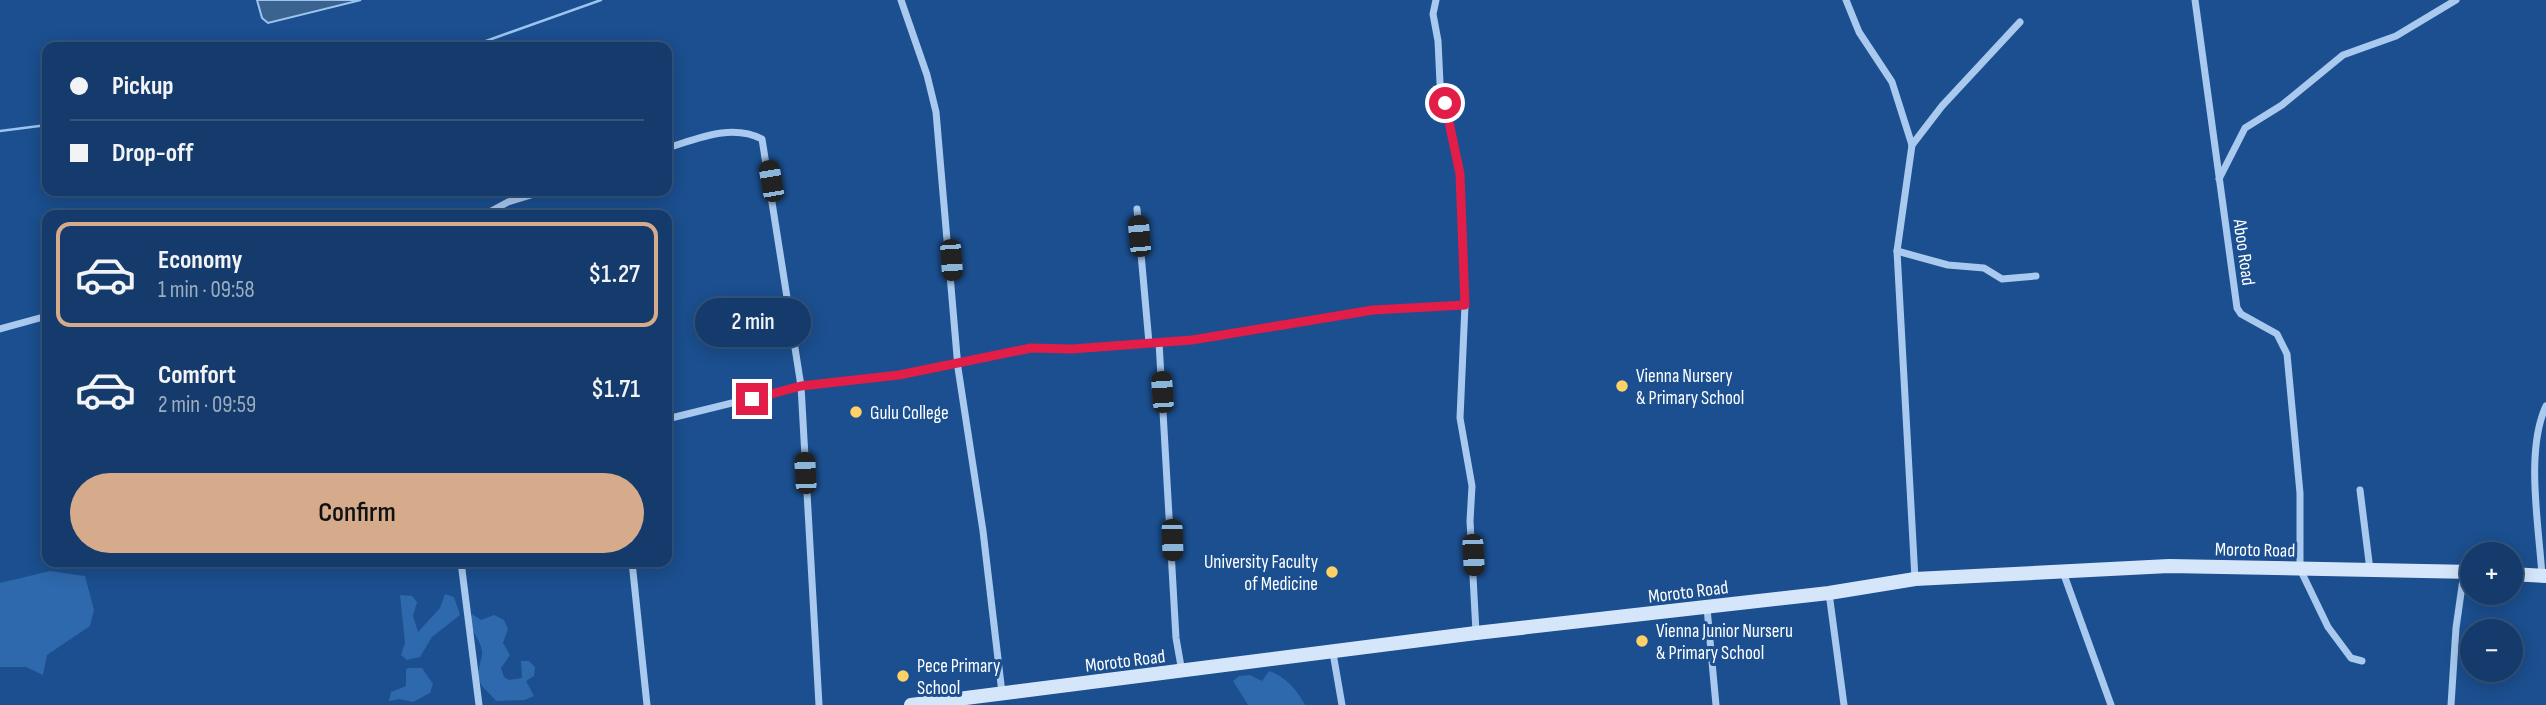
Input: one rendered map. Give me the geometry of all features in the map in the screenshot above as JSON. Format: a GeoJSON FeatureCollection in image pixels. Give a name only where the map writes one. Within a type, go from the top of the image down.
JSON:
{"type":"FeatureCollection","features":[{"type":"Feature","properties":{"kind":"main road","name":"Moroto Road"},"geometry":{"type":"LineString","coordinates":[[911,705],[1476,633],[1829,593],[1915,579],[2169,566],[2460,571]]}},
{"type":"Feature","properties":{"kind":"main road"},"geometry":{"type":"LineString","coordinates":[[2523,575],[2544,576]]}},
{"type":"Feature","properties":{"kind":"street"},"geometry":{"type":"LineString","coordinates":[[901,0],[927,75],[936,112],[949,236],[957,361],[984,531],[1002,694]]}},
{"type":"Feature","properties":{"kind":"street"},"geometry":{"type":"LineString","coordinates":[[1436,0],[1433,14],[1438,41],[1440,83],[1460,174],[1465,305],[1460,418],[1472,486],[1470,521],[1476,633]]}},
{"type":"Feature","properties":{"kind":"street"},"geometry":{"type":"LineString","coordinates":[[1846,0],[1859,32],[1892,82],[1912,145],[1897,251],[1915,579]]}},
{"type":"Feature","properties":{"kind":"street","name":"Aboo Road"},"geometry":{"type":"LineString","coordinates":[[2195,0],[2237,308],[2241,314],[2277,334],[2287,354],[2300,493],[2300,569]]}},
{"type":"Feature","properties":{"kind":"street"},"geometry":{"type":"LineString","coordinates":[[2218,179],[2245,128],[2282,105],[2343,55],[2396,36],[2456,0]]}},
{"type":"Feature","properties":{"kind":"street"},"geometry":{"type":"LineString","coordinates":[[1912,145],[1942,106],[2020,22]]}},
{"type":"Feature","properties":{"kind":"street"},"geometry":{"type":"LineString","coordinates":[[672,147],[722,133],[762,139],[801,386],[819,705]]}},
{"type":"Feature","properties":{"kind":"street"},"geometry":{"type":"LineString","coordinates":[[493,210],[528,196]]}},
{"type":"Feature","properties":{"kind":"street"},"geometry":{"type":"LineString","coordinates":[[1137,209],[1149,343]]}},
{"type":"Feature","properties":{"kind":"street"},"geometry":{"type":"LineString","coordinates":[[1897,251],[1948,265],[1984,268],[2003,279],[2036,276]]}},
{"type":"Feature","properties":{"kind":"street"},"geometry":{"type":"LineString","coordinates":[[672,418],[801,386],[899,375],[1031,348],[1072,349],[1149,343],[1373,310],[1465,305]]}},
{"type":"Feature","properties":{"kind":"street"},"geometry":{"type":"LineString","coordinates":[[0,329],[42,317]]}},
{"type":"Feature","properties":{"kind":"street"},"geometry":{"type":"LineString","coordinates":[[1159,342],[1176,638],[1182,672]]}},
{"type":"Feature","properties":{"kind":"street"},"geometry":{"type":"LineString","coordinates":[[2544,576],[2535,463],[2541,418],[2546,406]]}},
{"type":"Feature","properties":{"kind":"street"},"geometry":{"type":"LineString","coordinates":[[2360,490],[2370,570]]}},
{"type":"Feature","properties":{"kind":"street"},"geometry":{"type":"LineString","coordinates":[[462,567],[479,705]]}},
{"type":"Feature","properties":{"kind":"street"},"geometry":{"type":"LineString","coordinates":[[633,567],[647,705]]}},
{"type":"Feature","properties":{"kind":"street"},"geometry":{"type":"LineString","coordinates":[[2300,569],[2328,627],[2351,657],[2362,662]]}},
{"type":"Feature","properties":{"kind":"street"},"geometry":{"type":"LineString","coordinates":[[2063,572],[2111,705]]}},
{"type":"Feature","properties":{"kind":"street"},"geometry":{"type":"LineString","coordinates":[[1829,593],[1844,705]]}},
{"type":"Feature","properties":{"kind":"street"},"geometry":{"type":"LineString","coordinates":[[2451,705],[2456,628],[2461,605]]}},
{"type":"Feature","properties":{"kind":"street"},"geometry":{"type":"LineString","coordinates":[[1707,608],[1716,705]]}},
{"type":"Feature","properties":{"kind":"street"},"geometry":{"type":"LineString","coordinates":[[1333,653],[1342,705]]}},
{"type":"Feature","properties":{"kind":"shaded area"},"geometry":{"type":"Polygon","coordinates":[[[257,0],[361,0],[268,23],[262,18],[257,0]]]}},
{"type":"Feature","properties":{"kind":"shaded area"},"geometry":{"type":"Polygon","coordinates":[[[50,571],[85,576],[94,610],[90,626],[47,655],[43,675],[26,667],[0,667],[0,583],[50,571]]]}},
{"type":"Feature","properties":{"kind":"shaded area"},"geometry":{"type":"Polygon","coordinates":[[[445,594],[454,597],[460,615],[432,637],[420,657],[407,660],[401,655],[405,643],[400,595],[412,596],[417,602],[413,616],[418,632],[440,608],[445,594]]]}},
{"type":"Feature","properties":{"kind":"shaded area"},"geometry":{"type":"Polygon","coordinates":[[[472,614],[481,620],[494,615],[504,620],[508,629],[503,643],[510,655],[501,668],[504,677],[509,680],[522,678],[521,661],[529,661],[535,667],[534,676],[526,681],[534,696],[525,700],[496,701],[482,686],[478,675],[482,651],[472,629],[472,614]]]}},
{"type":"Feature","properties":{"kind":"shaded area"},"geometry":{"type":"Polygon","coordinates":[[[422,668],[433,684],[430,693],[413,702],[400,699],[389,701],[391,692],[406,686],[406,669],[422,668]]]}},
{"type":"Feature","properties":{"kind":"shaded area"},"geometry":{"type":"Polygon","coordinates":[[[1269,671],[1290,685],[1305,705],[1248,705],[1233,681],[1239,676],[1250,675],[1262,681],[1269,671]]]}},
{"type":"Feature","properties":{"kind":"waterway"},"geometry":{"type":"LineString","coordinates":[[478,42],[601,0]]}},
{"type":"Feature","properties":{"kind":"waterway"},"geometry":{"type":"LineString","coordinates":[[0,131],[42,126]]}},
{"type":"Feature","properties":{"kind":"place","name":"Vienna Nursery & Primary School"},"geometry":{"type":"Point","coordinates":[1622,386]}},
{"type":"Feature","properties":{"kind":"place","name":"Gulu College"},"geometry":{"type":"Point","coordinates":[856,412]}},
{"type":"Feature","properties":{"kind":"place","name":"University Faculty of Medicine"},"geometry":{"type":"Point","coordinates":[1332,572]}},
{"type":"Feature","properties":{"kind":"place","name":"Vienna Junior Nurseru & Primary School"},"geometry":{"type":"Point","coordinates":[1642,641]}},
{"type":"Feature","properties":{"kind":"place","name":"Pece Primary School"},"geometry":{"type":"Point","coordinates":[903,676]}},
{"type":"Feature","properties":{"kind":"route"},"geometry":{"type":"LineString","coordinates":[[752,399],[801,386],[899,375],[1031,348],[1072,349],[1192,340],[1373,310],[1465,305],[1460,174],[1445,103]]}}]}
